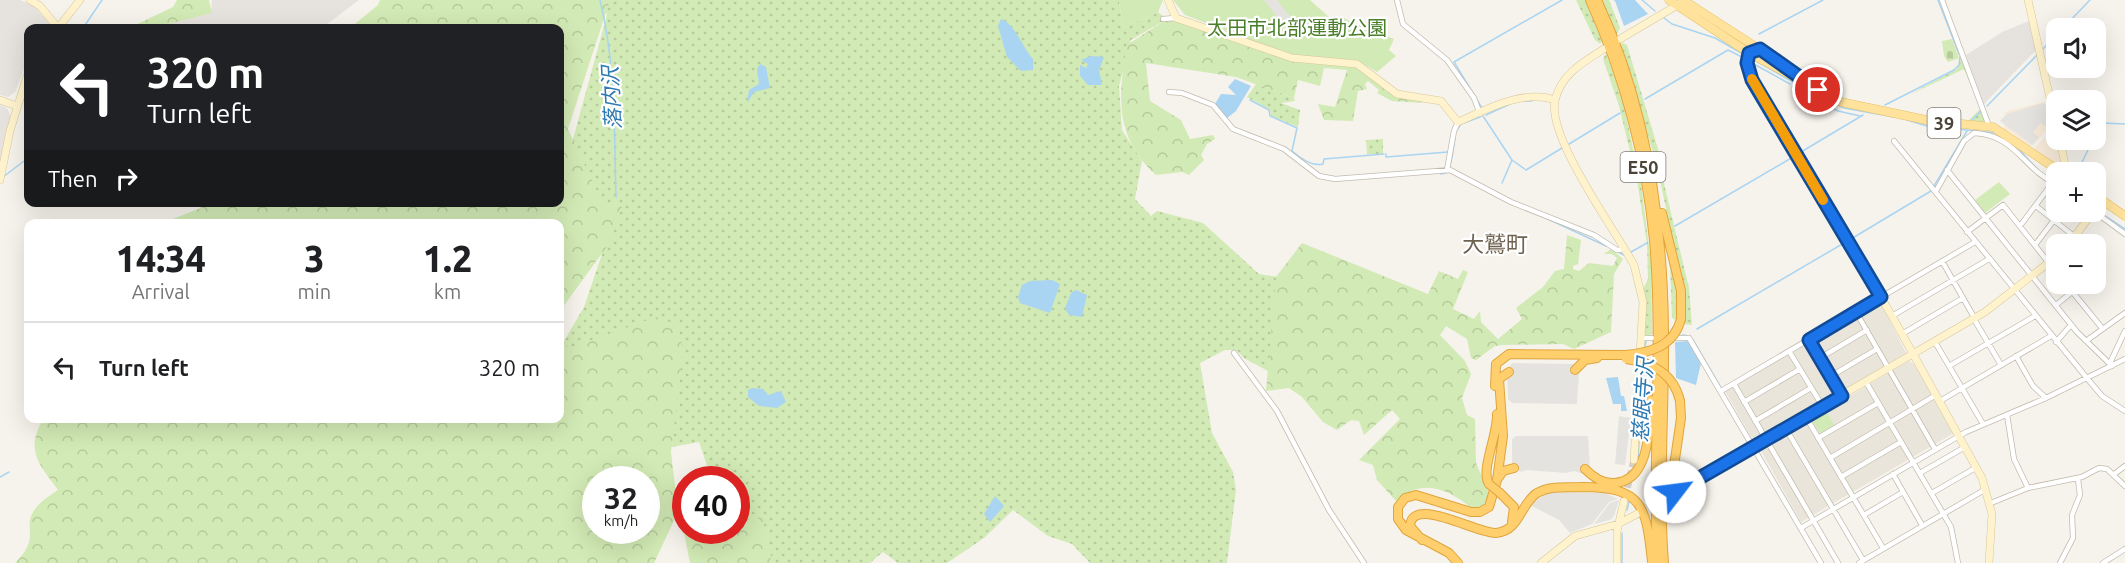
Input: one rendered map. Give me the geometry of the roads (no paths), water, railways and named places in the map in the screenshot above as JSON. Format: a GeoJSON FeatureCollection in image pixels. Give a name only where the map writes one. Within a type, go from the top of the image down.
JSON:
{"type":"FeatureCollection","features":[{"type":"Feature","properties":{"kind":"highway","name":"E50"},"geometry":{"type":"LineString","coordinates":[[1590,0],[1619,74],[1641,157],[1654,242],[1657,563]]}},
{"type":"Feature","properties":{"kind":"highway","name":"E50"},"geometry":{"type":"LineString","coordinates":[[1597,0],[1625,70],[1647,154],[1657,212],[1663,274],[1665,563]]}},
{"type":"Feature","properties":{"kind":"highway"},"geometry":{"type":"LineString","coordinates":[[1575,370],[1589,358],[1625,357],[1666,344],[1677,332],[1681,319],[1681,291],[1647,154]]}},
{"type":"Feature","properties":{"kind":"highway"},"geometry":{"type":"LineString","coordinates":[[1585,469],[1599,480],[1611,484],[1627,480],[1638,470],[1646,446],[1655,340]]}},
{"type":"Feature","properties":{"kind":"highway"},"geometry":{"type":"LineString","coordinates":[[1504,531],[1511,524],[1515,512],[1512,504],[1500,493],[1486,467],[1497,426],[1494,372],[1501,357],[1514,353],[1625,357],[1646,362],[1659,369],[1674,386],[1680,401],[1681,418],[1668,506],[1665,563]]}},
{"type":"Feature","properties":{"kind":"highway"},"geometry":{"type":"LineString","coordinates":[[1458,563],[1449,553],[1406,530],[1398,519],[1398,507],[1405,498],[1421,496],[1471,512],[1480,512],[1492,503],[1493,482],[1503,436],[1499,379],[1509,372]]}},
{"type":"Feature","properties":{"kind":"highway"},"geometry":{"type":"LineString","coordinates":[[1493,482],[1503,471],[1514,468]]}},
{"type":"Feature","properties":{"kind":"highway"},"geometry":{"type":"LineString","coordinates":[[1422,540],[1410,526],[1412,518],[1421,513],[1482,531],[1504,531],[1515,523],[1531,498],[1543,491],[1553,488],[1612,488],[1630,495],[1642,509],[1649,531],[1652,563]]}},
{"type":"Feature","properties":{"kind":"main road","name":"39"},"geometry":{"type":"LineString","coordinates":[[1680,1],[1760,49],[1818,90]]}},
{"type":"Feature","properties":{"kind":"main road","name":"39"},"geometry":{"type":"LineString","coordinates":[[1680,1],[1749,53],[1853,106],[1937,122],[1989,126],[2005,133],[2029,157],[2046,164]]}},
{"type":"Feature","properties":{"kind":"main road"},"geometry":{"type":"LineString","coordinates":[[1733,33],[1748,45],[1749,53],[1760,49]]}},
{"type":"Feature","properties":{"kind":"main road"},"geometry":{"type":"LineString","coordinates":[[2106,203],[2125,216]]}},
{"type":"Feature","properties":{"kind":"street"},"geometry":{"type":"LineString","coordinates":[[30,0],[42,3],[55,24]]}},
{"type":"Feature","properties":{"kind":"street"},"geometry":{"type":"LineString","coordinates":[[61,24],[80,0]]}},
{"type":"Feature","properties":{"kind":"street"},"geometry":{"type":"LineString","coordinates":[[1168,0],[1176,18]]}},
{"type":"Feature","properties":{"kind":"street"},"geometry":{"type":"LineString","coordinates":[[1397,0],[1403,24],[1447,60],[1474,98],[1480,114]]}},
{"type":"Feature","properties":{"kind":"street"},"geometry":{"type":"LineString","coordinates":[[1942,0],[1989,126]]}},
{"type":"Feature","properties":{"kind":"street"},"geometry":{"type":"LineString","coordinates":[[2028,0],[2048,90]]}},
{"type":"Feature","properties":{"kind":"street"},"geometry":{"type":"LineString","coordinates":[[1620,39],[1680,1]]}},
{"type":"Feature","properties":{"kind":"street"},"geometry":{"type":"LineString","coordinates":[[1163,19],[1176,18],[1292,58],[1360,66],[1397,94],[1441,100],[1458,122]]}},
{"type":"Feature","properties":{"kind":"street"},"geometry":{"type":"LineString","coordinates":[[1604,49],[1570,72],[1555,100],[1554,112],[1561,138],[1625,249],[1641,285],[1642,338],[1634,460]]}},
{"type":"Feature","properties":{"kind":"street"},"geometry":{"type":"LineString","coordinates":[[1749,53],[1747,63],[1752,80],[1914,354],[1987,488],[1991,503],[1989,563]]}},
{"type":"Feature","properties":{"kind":"street"},"geometry":{"type":"LineString","coordinates":[[1,176],[24,85]]}},
{"type":"Feature","properties":{"kind":"street"},"geometry":{"type":"LineString","coordinates":[[1169,92],[1182,93],[1213,105],[1233,129],[1284,149],[1325,178],[1447,170],[1511,202],[1594,235],[1617,250],[1625,249]]}},
{"type":"Feature","properties":{"kind":"street"},"geometry":{"type":"LineString","coordinates":[[1447,170],[1454,131],[1458,122],[1514,99],[1542,97],[1555,100]]}},
{"type":"Feature","properties":{"kind":"street"},"geometry":{"type":"LineString","coordinates":[[0,100],[17,106]]}},
{"type":"Feature","properties":{"kind":"street"},"geometry":{"type":"LineString","coordinates":[[1936,191],[1964,141],[1974,133],[2000,139],[2029,157],[2038,175],[2046,179]]}},
{"type":"Feature","properties":{"kind":"street"},"geometry":{"type":"LineString","coordinates":[[1894,141],[2102,396],[2125,411]]}},
{"type":"Feature","properties":{"kind":"street"},"geometry":{"type":"LineString","coordinates":[[1947,170],[2071,325],[2111,364]]}},
{"type":"Feature","properties":{"kind":"street"},"geometry":{"type":"LineString","coordinates":[[2020,226],[2046,194]]}},
{"type":"Feature","properties":{"kind":"street"},"geometry":{"type":"LineString","coordinates":[[1967,232],[2002,205],[2046,259]]}},
{"type":"Feature","properties":{"kind":"street"},"geometry":{"type":"LineString","coordinates":[[2036,206],[2046,214]]}},
{"type":"Feature","properties":{"kind":"street"},"geometry":{"type":"LineString","coordinates":[[2106,219],[2125,234]]}},
{"type":"Feature","properties":{"kind":"street"},"geometry":{"type":"LineString","coordinates":[[2035,245],[2052,222]]}},
{"type":"Feature","properties":{"kind":"street"},"geometry":{"type":"LineString","coordinates":[[2056,222],[2071,234]]}},
{"type":"Feature","properties":{"kind":"street"},"geometry":{"type":"LineString","coordinates":[[1721,391],[1975,242]]}},
{"type":"Feature","properties":{"kind":"street"},"geometry":{"type":"LineString","coordinates":[[1892,316],[1989,259]]}},
{"type":"Feature","properties":{"kind":"street"},"geometry":{"type":"LineString","coordinates":[[1942,261],[2001,365]]}},
{"type":"Feature","properties":{"kind":"street"},"geometry":{"type":"LineString","coordinates":[[1675,492],[1974,319],[2015,291],[2046,265]]}},
{"type":"Feature","properties":{"kind":"street"},"geometry":{"type":"LineString","coordinates":[[2056,305],[2070,294]]}},
{"type":"Feature","properties":{"kind":"street"},"geometry":{"type":"LineString","coordinates":[[2074,294],[2102,328]]}},
{"type":"Feature","properties":{"kind":"street"},"geometry":{"type":"LineString","coordinates":[[1902,334],[1963,298]]}},
{"type":"Feature","properties":{"kind":"street"},"geometry":{"type":"LineString","coordinates":[[1856,312],[1935,449]]}},
{"type":"Feature","properties":{"kind":"street"},"geometry":{"type":"LineString","coordinates":[[2086,341],[2125,313]]}},
{"type":"Feature","properties":{"kind":"street"},"geometry":{"type":"LineString","coordinates":[[1949,366],[2035,316]]}},
{"type":"Feature","properties":{"kind":"street"},"geometry":{"type":"LineString","coordinates":[[2056,342],[2071,325]]}},
{"type":"Feature","properties":{"kind":"street"},"geometry":{"type":"LineString","coordinates":[[1820,358],[1867,330]]}},
{"type":"Feature","properties":{"kind":"street"},"geometry":{"type":"LineString","coordinates":[[2111,364],[2125,331]]}},
{"type":"Feature","properties":{"kind":"street"},"geometry":{"type":"LineString","coordinates":[[1669,338],[1690,336],[1821,563]]}},
{"type":"Feature","properties":{"kind":"street"},"geometry":{"type":"LineString","coordinates":[[1830,458],[1912,409],[1962,388],[2051,336]]}},
{"type":"Feature","properties":{"kind":"street"},"geometry":{"type":"LineString","coordinates":[[1642,338],[1655,340]]}},
{"type":"Feature","properties":{"kind":"street"},"geometry":{"type":"LineString","coordinates":[[1809,340],[1842,396]]}},
{"type":"Feature","properties":{"kind":"street"},"geometry":{"type":"LineString","coordinates":[[1935,342],[1983,424]]}},
{"type":"Feature","properties":{"kind":"street"},"geometry":{"type":"LineString","coordinates":[[1830,376],[1877,349]]}},
{"type":"Feature","properties":{"kind":"street"},"geometry":{"type":"LineString","coordinates":[[1789,351],[1823,407]]}},
{"type":"Feature","properties":{"kind":"street"},"geometry":{"type":"LineString","coordinates":[[1234,353],[1277,411],[1329,510],[1364,563]]}},
{"type":"Feature","properties":{"kind":"street"},"geometry":{"type":"LineString","coordinates":[[2016,356],[2033,386],[2046,398]]}},
{"type":"Feature","properties":{"kind":"street"},"geometry":{"type":"LineString","coordinates":[[1801,528],[1959,435],[2046,398],[2125,359]]}},
{"type":"Feature","properties":{"kind":"street"},"geometry":{"type":"LineString","coordinates":[[1744,402],[1800,369]]}},
{"type":"Feature","properties":{"kind":"street"},"geometry":{"type":"LineString","coordinates":[[1866,382],[1943,513],[1952,531],[1958,563]]}},
{"type":"Feature","properties":{"kind":"street"},"geometry":{"type":"LineString","coordinates":[[1734,384],[1838,563]]}},
{"type":"Feature","properties":{"kind":"street"},"geometry":{"type":"LineString","coordinates":[[1755,421],[1811,388]]}},
{"type":"Feature","properties":{"kind":"street"},"geometry":{"type":"LineString","coordinates":[[1818,438],[1878,403]]}},
{"type":"Feature","properties":{"kind":"street"},"geometry":{"type":"LineString","coordinates":[[2007,415],[2014,459],[2028,488]]}},
{"type":"Feature","properties":{"kind":"street"},"geometry":{"type":"LineString","coordinates":[[1806,417],[1883,548]]}},
{"type":"Feature","properties":{"kind":"street"},"geometry":{"type":"LineString","coordinates":[[1786,429],[1861,562],[1987,488]]}},
{"type":"Feature","properties":{"kind":"street"},"geometry":{"type":"LineString","coordinates":[[1841,477],[1901,442]]}},
{"type":"Feature","properties":{"kind":"street"},"geometry":{"type":"LineString","coordinates":[[1920,473],[1965,447]]}},
{"type":"Feature","properties":{"kind":"street"},"geometry":{"type":"LineString","coordinates":[[2113,475],[2125,466]]}},
{"type":"Feature","properties":{"kind":"street"},"geometry":{"type":"LineString","coordinates":[[1932,493],[1977,467]]}},
{"type":"Feature","properties":{"kind":"street"},"geometry":{"type":"LineString","coordinates":[[1991,503],[2028,488],[2078,479],[2099,468],[2107,469],[2125,486]]}},
{"type":"Feature","properties":{"kind":"street"},"geometry":{"type":"LineString","coordinates":[[1893,474],[1922,525]]}},
{"type":"Feature","properties":{"kind":"street"},"geometry":{"type":"LineString","coordinates":[[2060,563],[2073,538],[2072,515],[2080,495],[2078,479]]}},
{"type":"Feature","properties":{"kind":"street"},"geometry":{"type":"LineString","coordinates":[[1864,515],[1903,492]]}},
{"type":"Feature","properties":{"kind":"street"},"geometry":{"type":"LineString","coordinates":[[1617,563],[1618,524],[1624,501]]}},
{"type":"Feature","properties":{"kind":"street"},"geometry":{"type":"LineString","coordinates":[[1541,563],[1575,536],[1618,524],[1639,513]]}},
{"type":"Feature","properties":{"kind":"street"},"geometry":{"type":"LineString","coordinates":[[2103,563],[2125,549]]}},
{"type":"Feature","properties":{"kind":"water"},"geometry":{"type":"Polygon","coordinates":[[[1613,0],[1635,0],[1648,14],[1624,26],[1613,0]]]}},
{"type":"Feature","properties":{"kind":"water"},"geometry":{"type":"Polygon","coordinates":[[[1001,19],[1015,31],[1033,59],[1033,70],[1021,71],[1007,57],[998,26],[1001,19]]]}},
{"type":"Feature","properties":{"kind":"water"},"geometry":{"type":"Polygon","coordinates":[[[1091,56],[1104,57],[1099,70],[1102,85],[1088,85],[1080,76],[1080,65],[1086,68],[1088,64],[1081,60],[1091,56]]]}},
{"type":"Feature","properties":{"kind":"water"},"geometry":{"type":"Polygon","coordinates":[[[760,64],[766,67],[770,88],[754,92],[747,103],[749,90],[759,84],[757,69],[760,64]]]}},
{"type":"Feature","properties":{"kind":"water"},"geometry":{"type":"Polygon","coordinates":[[[1235,79],[1251,86],[1236,111],[1226,119],[1215,104],[1221,94],[1236,95],[1228,87],[1235,79]]]}},
{"type":"Feature","properties":{"kind":"water"},"geometry":{"type":"Polygon","coordinates":[[[1052,280],[1060,284],[1050,313],[1020,303],[1018,297],[1022,285],[1030,281],[1052,280]]]}},
{"type":"Feature","properties":{"kind":"water"},"geometry":{"type":"Polygon","coordinates":[[[1076,290],[1087,295],[1082,317],[1069,315],[1065,308],[1071,293],[1076,290]]]}},
{"type":"Feature","properties":{"kind":"water"},"geometry":{"type":"Polygon","coordinates":[[[1688,341],[1701,363],[1696,385],[1676,378],[1675,342],[1688,341]]]}},
{"type":"Feature","properties":{"kind":"water"},"geometry":{"type":"Polygon","coordinates":[[[1618,377],[1621,396],[1624,396],[1627,411],[1621,411],[1621,404],[1613,404],[1606,378],[1618,377]]]}},
{"type":"Feature","properties":{"kind":"water"},"geometry":{"type":"Polygon","coordinates":[[[763,389],[768,395],[781,391],[786,402],[777,408],[759,406],[748,397],[748,390],[763,389]]]}},
{"type":"Feature","properties":{"kind":"water"},"geometry":{"type":"Polygon","coordinates":[[[995,496],[1004,506],[990,522],[984,514],[995,496]]]}},
{"type":"Feature","properties":{"kind":"waterway"},"geometry":{"type":"LineString","coordinates":[[86,24],[102,0]]}},
{"type":"Feature","properties":{"kind":"waterway","name":"落内沢"},"geometry":{"type":"LineString","coordinates":[[600,0],[612,73],[616,197]]}},
{"type":"Feature","properties":{"kind":"waterway"},"geometry":{"type":"LineString","coordinates":[[1482,108],[1454,62],[1562,0]]}},
{"type":"Feature","properties":{"kind":"waterway"},"geometry":{"type":"LineString","coordinates":[[1642,0],[1655,11]]}},
{"type":"Feature","properties":{"kind":"waterway"},"geometry":{"type":"LineString","coordinates":[[1759,34],[1823,0]]}},
{"type":"Feature","properties":{"kind":"waterway"},"geometry":{"type":"LineString","coordinates":[[1938,0],[1959,54]]}},
{"type":"Feature","properties":{"kind":"waterway"},"geometry":{"type":"LineString","coordinates":[[2073,18],[2090,0]]}},
{"type":"Feature","properties":{"kind":"waterway"},"geometry":{"type":"LineString","coordinates":[[1664,18],[1672,24],[1715,38],[1743,54]]}},
{"type":"Feature","properties":{"kind":"waterway"},"geometry":{"type":"LineString","coordinates":[[2043,49],[2046,46]]}},
{"type":"Feature","properties":{"kind":"waterway"},"geometry":{"type":"LineString","coordinates":[[1645,99],[1728,50],[1742,57]]}},
{"type":"Feature","properties":{"kind":"waterway"},"geometry":{"type":"LineString","coordinates":[[1987,106],[2037,55]]}},
{"type":"Feature","properties":{"kind":"waterway"},"geometry":{"type":"LineString","coordinates":[[1885,105],[1954,70],[1959,65],[1960,56]]}},
{"type":"Feature","properties":{"kind":"waterway"},"geometry":{"type":"LineString","coordinates":[[1754,60],[1793,82]]}},
{"type":"Feature","properties":{"kind":"waterway"},"geometry":{"type":"LineString","coordinates":[[1752,63],[1790,84]]}},
{"type":"Feature","properties":{"kind":"waterway"},"geometry":{"type":"LineString","coordinates":[[1796,83],[1844,108],[1894,117]]}},
{"type":"Feature","properties":{"kind":"waterway"},"geometry":{"type":"LineString","coordinates":[[1793,86],[1838,111],[1860,116]]}},
{"type":"Feature","properties":{"kind":"waterway"},"geometry":{"type":"LineString","coordinates":[[1250,100],[1269,110],[1270,116],[1297,128],[1292,151],[1310,163],[1319,165],[1323,164],[1324,159],[1384,154]]}},
{"type":"Feature","properties":{"kind":"waterway"},"geometry":{"type":"LineString","coordinates":[[1523,101],[1532,101]]}},
{"type":"Feature","properties":{"kind":"waterway"},"geometry":{"type":"LineString","coordinates":[[1486,115],[1510,104]]}},
{"type":"Feature","properties":{"kind":"waterway"},"geometry":{"type":"LineString","coordinates":[[1972,120],[1982,110]]}},
{"type":"Feature","properties":{"kind":"waterway"},"geometry":{"type":"LineString","coordinates":[[1569,144],[1620,113]]}},
{"type":"Feature","properties":{"kind":"waterway"},"geometry":{"type":"LineString","coordinates":[[1801,152],[1863,115]]}},
{"type":"Feature","properties":{"kind":"waterway"},"geometry":{"type":"LineString","coordinates":[[1483,116],[1512,160],[1502,183]]}},
{"type":"Feature","properties":{"kind":"waterway"},"geometry":{"type":"LineString","coordinates":[[1457,130],[1461,124],[1480,117]]}},
{"type":"Feature","properties":{"kind":"waterway"},"geometry":{"type":"LineString","coordinates":[[1907,120],[1927,126],[1997,133]]}},
{"type":"Feature","properties":{"kind":"waterway"},"geometry":{"type":"LineString","coordinates":[[2106,123],[2125,124]]}},
{"type":"Feature","properties":{"kind":"waterway"},"geometry":{"type":"LineString","coordinates":[[1851,239],[1931,191],[1967,131]]}},
{"type":"Feature","properties":{"kind":"waterway"},"geometry":{"type":"LineString","coordinates":[[1453,151],[1455,138]]}},
{"type":"Feature","properties":{"kind":"waterway"},"geometry":{"type":"LineString","coordinates":[[1512,160],[1526,170],[1562,148]]}},
{"type":"Feature","properties":{"kind":"waterway"},"geometry":{"type":"LineString","coordinates":[[2018,148],[2037,169]]}},
{"type":"Feature","properties":{"kind":"waterway"},"geometry":{"type":"LineString","coordinates":[[2082,162],[2088,150]]}},
{"type":"Feature","properties":{"kind":"waterway"},"geometry":{"type":"LineString","coordinates":[[1386,154],[1386,157],[1448,152]]}},
{"type":"Feature","properties":{"kind":"waterway"},"geometry":{"type":"LineString","coordinates":[[1450,166],[1453,152]]}},
{"type":"Feature","properties":{"kind":"waterway"},"geometry":{"type":"LineString","coordinates":[[1675,226],[1793,157]]}},
{"type":"Feature","properties":{"kind":"waterway"},"geometry":{"type":"LineString","coordinates":[[3,177],[24,161]]}},
{"type":"Feature","properties":{"kind":"waterway"},"geometry":{"type":"LineString","coordinates":[[1441,174],[1449,172]]}},
{"type":"Feature","properties":{"kind":"waterway"},"geometry":{"type":"LineString","coordinates":[[2106,217],[2125,229]]}},
{"type":"Feature","properties":{"kind":"waterway"},"geometry":{"type":"LineString","coordinates":[[1548,219],[1606,246]]}},
{"type":"Feature","properties":{"kind":"waterway"},"geometry":{"type":"LineString","coordinates":[[1631,252],[1647,243]]}},
{"type":"Feature","properties":{"kind":"waterway"},"geometry":{"type":"LineString","coordinates":[[1697,329],[1844,243]]}},
{"type":"Feature","properties":{"kind":"waterway"},"geometry":{"type":"LineString","coordinates":[[1616,251],[1624,255]]}},
{"type":"Feature","properties":{"kind":"waterway","name":"慈眼寺沢"},"geometry":{"type":"LineString","coordinates":[[1676,336],[1685,335]]}},
{"type":"Feature","properties":{"kind":"waterway"},"geometry":{"type":"LineString","coordinates":[[1693,340],[1721,388]]}},
{"type":"Feature","properties":{"kind":"waterway","name":"慈眼寺沢"},"geometry":{"type":"LineString","coordinates":[[1645,348],[1646,341]]}},
{"type":"Feature","properties":{"kind":"waterway","name":"慈眼寺沢"},"geometry":{"type":"LineString","coordinates":[[1638,459],[1644,368]]}},
{"type":"Feature","properties":{"kind":"waterway"},"geometry":{"type":"LineString","coordinates":[[0,477],[9,472]]}},
{"type":"Feature","properties":{"kind":"waterway","name":"慈眼寺沢"},"geometry":{"type":"LineString","coordinates":[[1627,510],[1629,502]]}},
{"type":"Feature","properties":{"kind":"waterway"},"geometry":{"type":"LineString","coordinates":[[1953,526],[1957,548]]}},
{"type":"Feature","properties":{"kind":"waterway","name":"慈眼寺沢"},"geometry":{"type":"LineString","coordinates":[[1622,533],[1622,563]]}},
{"type":"Feature","properties":{"kind":"tunnel"},"geometry":{"type":"LineString","coordinates":[[1625,498],[1634,460]]}},
{"type":"Feature","properties":{"kind":"tunnel"},"geometry":{"type":"LineString","coordinates":[[1639,513],[1660,501]]}},
{"type":"Feature","properties":{"kind":"district","name":"大鷲町"},"geometry":{"type":"Point","coordinates":[1495,243]}},
{"type":"Feature","properties":{"kind":"park label","name":"太田市北部運動公園"},"geometry":{"type":"Point","coordinates":[1297,27]}}]}
